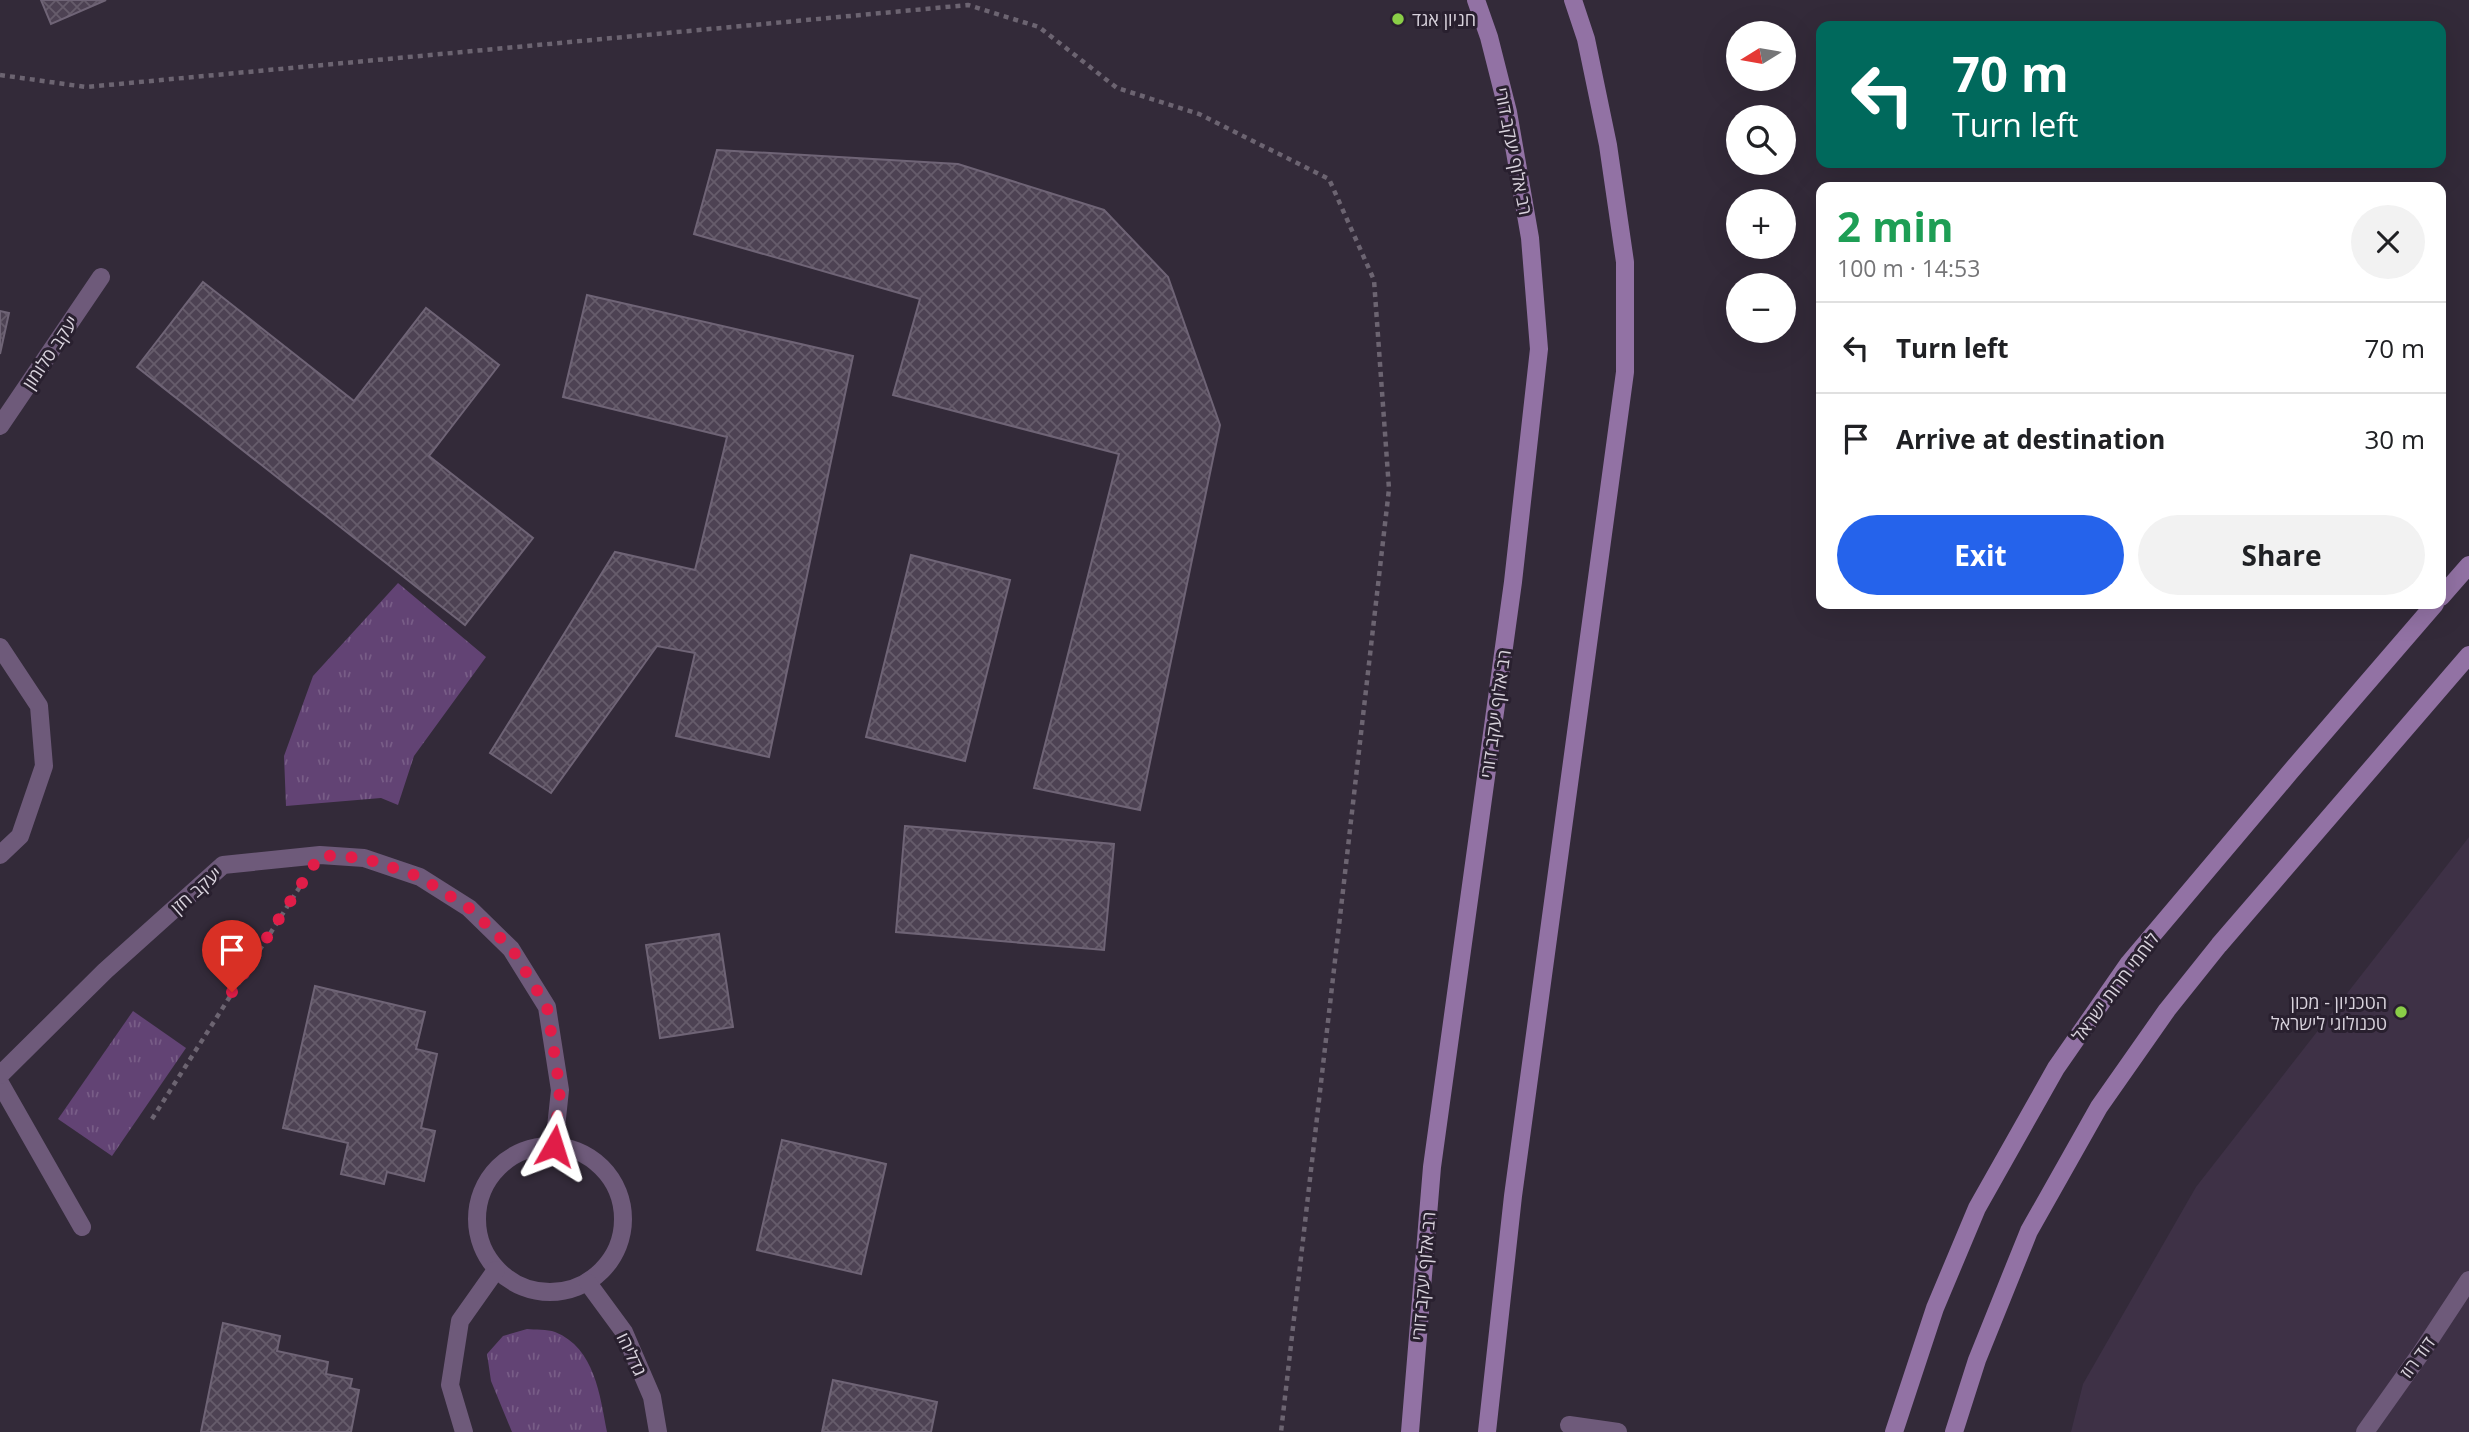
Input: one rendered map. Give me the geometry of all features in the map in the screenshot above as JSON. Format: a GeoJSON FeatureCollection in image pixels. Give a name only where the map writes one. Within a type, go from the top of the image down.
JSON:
{"type":"FeatureCollection","features":[{"type":"Feature","properties":{"kind":"main road","name":"רב אלוף יעקב דורי"},"geometry":{"type":"LineString","coordinates":[[1410,1432],[1432,1167],[1513,582],[1539,349],[1530,238],[1508,112],[1489,37],[1476,0]]}},
{"type":"Feature","properties":{"kind":"main road"},"geometry":{"type":"LineString","coordinates":[[1487,1432],[1513,1196],[1625,372],[1625,262],[1602,119],[1586,39],[1573,0]]}},
{"type":"Feature","properties":{"kind":"main road"},"geometry":{"type":"LineString","coordinates":[[2446,591],[2469,565]]}},
{"type":"Feature","properties":{"kind":"main road","name":"לוחמי חרות ישראל"},"geometry":{"type":"LineString","coordinates":[[1894,1432],[1935,1308],[1978,1209],[2056,1068],[2129,963],[2431,609]]}},
{"type":"Feature","properties":{"kind":"main road"},"geometry":{"type":"LineString","coordinates":[[1954,1432],[1977,1360],[2029,1231],[2099,1107],[2167,1010],[2219,945],[2469,655]]}},
{"type":"Feature","properties":{"kind":"street","name":"יעקב סלומון"},"geometry":{"type":"LineString","coordinates":[[0,426],[101,277]]}},
{"type":"Feature","properties":{"kind":"street"},"geometry":{"type":"LineString","coordinates":[[0,647],[39,706],[44,766],[20,836],[0,855]]}},
{"type":"Feature","properties":{"kind":"street","name":"יעקב חזן"},"geometry":{"type":"LineString","coordinates":[[0,1074],[105,971],[223,864],[320,855],[364,858],[420,877],[469,908],[512,949],[547,1007],[560,1090],[554,1146]]}},
{"type":"Feature","properties":{"kind":"street"},"geometry":{"type":"LineString","coordinates":[[0,1083],[82,1227]]}},
{"type":"Feature","properties":{"kind":"street"},"geometry":{"type":"LineString","coordinates":[[545,1145],[554,1146],[568,1147],[590,1157],[608,1173],[620,1195],[624,1220],[620,1244],[607,1266],[588,1283],[564,1293],[540,1293],[516,1285],[496,1270],[482,1250],[476,1227],[478,1203],[486,1181],[502,1163],[522,1151],[545,1145]]}},
{"type":"Feature","properties":{"kind":"street"},"geometry":{"type":"LineString","coordinates":[[464,1432],[450,1385],[460,1321],[496,1270]]}},
{"type":"Feature","properties":{"kind":"street","name":"דוד רוז"},"geometry":{"type":"LineString","coordinates":[[2365,1432],[2469,1280]]}},
{"type":"Feature","properties":{"kind":"street","name":"גדליהו"},"geometry":{"type":"LineString","coordinates":[[588,1283],[624,1332],[652,1397],[659,1432]]}},
{"type":"Feature","properties":{"kind":"street"},"geometry":{"type":"LineString","coordinates":[[1569,1425],[1618,1432]]}},
{"type":"Feature","properties":{"kind":"path"},"geometry":{"type":"LineString","coordinates":[[0,75],[86,87],[968,5],[1039,27],[1117,88],[1199,114],[1329,179],[1374,280],[1389,488],[1281,1432]]}},
{"type":"Feature","properties":{"kind":"path"},"geometry":{"type":"LineString","coordinates":[[152,1119],[320,855]]}},
{"type":"Feature","properties":{"kind":"shaded area","name":"הטכניון - מכון טכנולוגי לישראל"},"geometry":{"type":"Polygon","coordinates":[[[2469,837],[2469,1432],[2071,1432],[2083,1384],[2196,1187],[2469,837]]]}},
{"type":"Feature","properties":{"kind":"green space"},"geometry":{"type":"Polygon","coordinates":[[[398,583],[486,657],[414,756],[398,805],[381,798],[286,806],[284,756],[313,676],[398,583]]]}},
{"type":"Feature","properties":{"kind":"green space"},"geometry":{"type":"Polygon","coordinates":[[[133,1011],[186,1048],[112,1156],[58,1119],[133,1011]]]}},
{"type":"Feature","properties":{"kind":"green space"},"geometry":{"type":"Polygon","coordinates":[[[527,1329],[555,1332],[579,1349],[593,1374],[607,1432],[512,1432],[491,1381],[487,1354],[503,1336],[527,1329]]]}},
{"type":"Feature","properties":{"kind":"building"},"geometry":{"type":"Polygon","coordinates":[[[41,0],[106,0],[51,24],[41,0]]]}},
{"type":"Feature","properties":{"kind":"building"},"geometry":{"type":"Polygon","coordinates":[[[717,150],[958,164],[1104,210],[1168,277],[1220,425],[1140,810],[1034,788],[1119,454],[893,395],[920,299],[694,234],[717,150]]]}},
{"type":"Feature","properties":{"kind":"building"},"geometry":{"type":"Polygon","coordinates":[[[203,282],[354,401],[426,308],[499,365],[429,456],[533,538],[465,625],[137,367],[203,282]]]}},
{"type":"Feature","properties":{"kind":"building"},"geometry":{"type":"Polygon","coordinates":[[[587,295],[853,356],[769,757],[676,736],[695,653],[657,646],[551,793],[490,753],[615,552],[695,570],[727,437],[563,397],[587,295]]]}},
{"type":"Feature","properties":{"kind":"building"},"geometry":{"type":"Polygon","coordinates":[[[0,311],[9,313],[0,354],[0,311]]]}},
{"type":"Feature","properties":{"kind":"building"},"geometry":{"type":"Polygon","coordinates":[[[911,555],[1010,580],[965,761],[866,737],[911,555]]]}},
{"type":"Feature","properties":{"kind":"building"},"geometry":{"type":"Polygon","coordinates":[[[905,826],[1114,844],[1104,950],[896,932],[905,826]]]}},
{"type":"Feature","properties":{"kind":"building"},"geometry":{"type":"Polygon","coordinates":[[[719,934],[733,1027],[660,1038],[646,945],[719,934]]]}},
{"type":"Feature","properties":{"kind":"building"},"geometry":{"type":"Polygon","coordinates":[[[315,986],[425,1012],[416,1049],[437,1054],[421,1128],[435,1131],[424,1181],[387,1172],[384,1184],[341,1174],[348,1143],[283,1128],[315,986]]]}},
{"type":"Feature","properties":{"kind":"building"},"geometry":{"type":"Polygon","coordinates":[[[782,1140],[886,1164],[861,1274],[757,1250],[782,1140]]]}},
{"type":"Feature","properties":{"kind":"building"},"geometry":{"type":"Polygon","coordinates":[[[223,1323],[280,1336],[277,1351],[328,1362],[326,1374],[352,1379],[350,1388],[359,1390],[351,1432],[201,1432],[223,1323]]]}},
{"type":"Feature","properties":{"kind":"building"},"geometry":{"type":"Polygon","coordinates":[[[833,1380],[937,1402],[931,1432],[822,1432],[833,1380]]]}},
{"type":"Feature","properties":{"kind":"place","name":"חניון אגד"},"geometry":{"type":"Point","coordinates":[1398,19]}},
{"type":"Feature","properties":{"kind":"place","name":"הטכניון - מכון טכנולוגי לישראל"},"geometry":{"type":"Point","coordinates":[2401,1012]}},
{"type":"Feature","properties":{"kind":"route"},"geometry":{"type":"LineString","coordinates":[[232,992],[320,855],[364,858],[420,877],[469,908],[512,949],[547,1007],[560,1090],[554,1146]]}}]}
